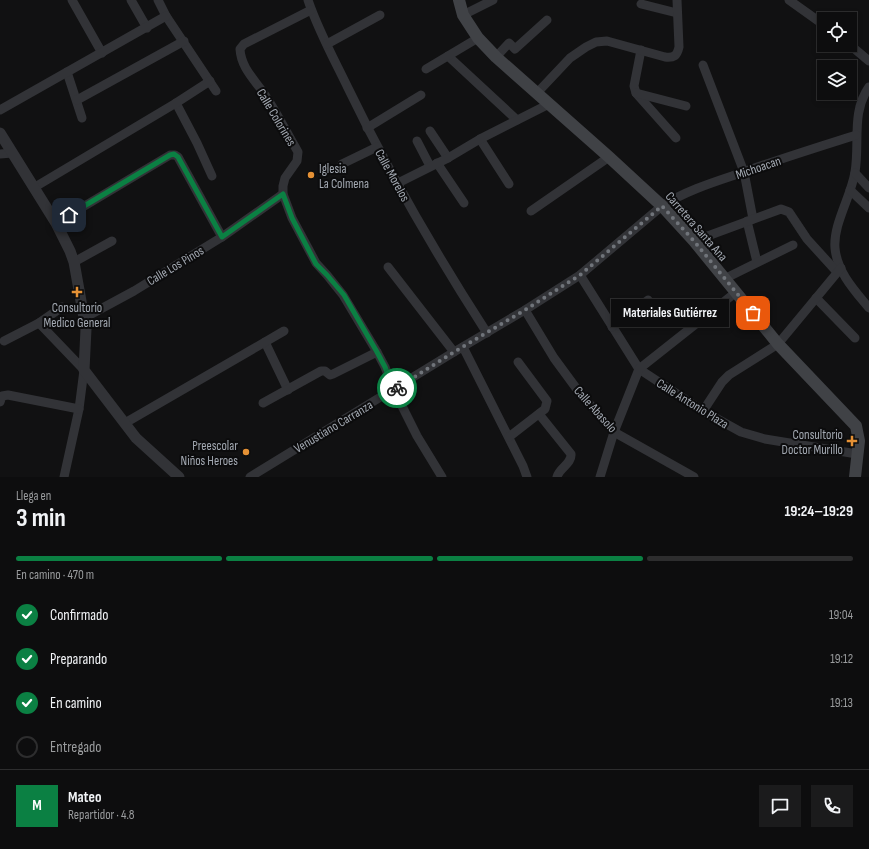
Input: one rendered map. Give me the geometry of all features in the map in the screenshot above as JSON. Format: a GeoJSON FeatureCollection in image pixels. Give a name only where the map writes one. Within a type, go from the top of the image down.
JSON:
{"type":"FeatureCollection","features":[{"type":"Feature","properties":{"kind":"main road","name":"Carretera Santa Ana"},"geometry":{"type":"LineString","coordinates":[[459,0],[463,15],[478,38],[496,57],[662,206],[694,241],[778,344],[856,426],[859,436],[855,477]]}},
{"type":"Feature","properties":{"kind":"street"},"geometry":{"type":"LineString","coordinates":[[72,0],[102,53]]}},
{"type":"Feature","properties":{"kind":"street"},"geometry":{"type":"LineString","coordinates":[[131,0],[147,28]]}},
{"type":"Feature","properties":{"kind":"street"},"geometry":{"type":"LineString","coordinates":[[158,0],[166,16],[216,91]]}},
{"type":"Feature","properties":{"kind":"street","name":"Calle Morelos"},"geometry":{"type":"LineString","coordinates":[[308,0],[311,10],[367,128],[396,184],[448,273],[487,333]]}},
{"type":"Feature","properties":{"kind":"street"},"geometry":{"type":"LineString","coordinates":[[463,15],[493,0]]}},
{"type":"Feature","properties":{"kind":"street"},"geometry":{"type":"LineString","coordinates":[[537,93],[570,58],[596,42],[607,41],[665,57],[671,58],[675,56],[679,47],[677,0]]}},
{"type":"Feature","properties":{"kind":"street"},"geometry":{"type":"LineString","coordinates":[[788,0],[817,20]]}},
{"type":"Feature","properties":{"kind":"street"},"geometry":{"type":"LineString","coordinates":[[641,4],[677,13]]}},
{"type":"Feature","properties":{"kind":"street","name":"Calle Colorines"},"geometry":{"type":"LineString","coordinates":[[283,194],[282,186],[297,161],[298,152],[265,95],[245,66],[241,57],[240,49],[244,44],[311,10]]}},
{"type":"Feature","properties":{"kind":"street"},"geometry":{"type":"LineString","coordinates":[[327,44],[380,14]]}},
{"type":"Feature","properties":{"kind":"street"},"geometry":{"type":"LineString","coordinates":[[0,110],[166,16]]}},
{"type":"Feature","properties":{"kind":"street"},"geometry":{"type":"LineString","coordinates":[[496,57],[509,43],[515,49],[547,20]]}},
{"type":"Feature","properties":{"kind":"street"},"geometry":{"type":"LineString","coordinates":[[426,69],[478,38]]}},
{"type":"Feature","properties":{"kind":"street"},"geometry":{"type":"LineString","coordinates":[[76,100],[184,41]]}},
{"type":"Feature","properties":{"kind":"street"},"geometry":{"type":"LineString","coordinates":[[641,50],[634,80],[636,93],[676,138]]}},
{"type":"Feature","properties":{"kind":"street"},"geometry":{"type":"LineString","coordinates":[[857,51],[869,61]]}},
{"type":"Feature","properties":{"kind":"street"},"geometry":{"type":"LineString","coordinates":[[448,56],[517,120]]}},
{"type":"Feature","properties":{"kind":"street"},"geometry":{"type":"LineString","coordinates":[[703,65],[744,172],[757,262]]}},
{"type":"Feature","properties":{"kind":"street"},"geometry":{"type":"LineString","coordinates":[[67,72],[82,118]]}},
{"type":"Feature","properties":{"kind":"street"},"geometry":{"type":"LineString","coordinates":[[35,187],[176,103],[210,81]]}},
{"type":"Feature","properties":{"kind":"street"},"geometry":{"type":"LineString","coordinates":[[704,411],[722,382],[729,375],[778,344],[839,270],[835,248],[837,233],[855,173],[856,135],[859,111],[864,94],[869,87]]}},
{"type":"Feature","properties":{"kind":"street"},"geometry":{"type":"LineString","coordinates":[[636,93],[686,106]]}},
{"type":"Feature","properties":{"kind":"street"},"geometry":{"type":"LineString","coordinates":[[367,128],[421,95]]}},
{"type":"Feature","properties":{"kind":"street"},"geometry":{"type":"LineString","coordinates":[[176,103],[212,176]]}},
{"type":"Feature","properties":{"kind":"street"},"geometry":{"type":"LineString","coordinates":[[396,184],[549,104]]}},
{"type":"Feature","properties":{"kind":"street"},"geometry":{"type":"LineString","coordinates":[[430,131],[448,158]]}},
{"type":"Feature","properties":{"kind":"street"},"geometry":{"type":"LineString","coordinates":[[0,133],[56,222],[70,250],[74,262],[86,329],[84,370],[79,409],[64,477]]}},
{"type":"Feature","properties":{"kind":"street","name":"Michoacan"},"geometry":{"type":"LineString","coordinates":[[580,275],[662,206],[687,192],[856,135]]}},
{"type":"Feature","properties":{"kind":"street"},"geometry":{"type":"LineString","coordinates":[[480,139],[509,184]]}},
{"type":"Feature","properties":{"kind":"street"},"geometry":{"type":"LineString","coordinates":[[417,141],[464,203]]}},
{"type":"Feature","properties":{"kind":"street"},"geometry":{"type":"LineString","coordinates":[[342,164],[377,146]]}},
{"type":"Feature","properties":{"kind":"street"},"geometry":{"type":"LineString","coordinates":[[0,154],[12,153]]}},
{"type":"Feature","properties":{"kind":"street"},"geometry":{"type":"LineString","coordinates":[[56,222],[174,154],[178,157],[222,237]]}},
{"type":"Feature","properties":{"kind":"street"},"geometry":{"type":"LineString","coordinates":[[531,211],[609,157]]}},
{"type":"Feature","properties":{"kind":"street"},"geometry":{"type":"LineString","coordinates":[[855,173],[869,188]]}},
{"type":"Feature","properties":{"kind":"street"},"geometry":{"type":"LineString","coordinates":[[850,190],[869,208]]}},
{"type":"Feature","properties":{"kind":"street"},"geometry":{"type":"LineString","coordinates":[[283,194],[292,218],[316,264],[344,295],[385,367],[394,390],[417,436],[442,477]]}},
{"type":"Feature","properties":{"kind":"street","name":"Calle Los Pinos"},"geometry":{"type":"LineString","coordinates":[[84,318],[222,237],[283,194]]}},
{"type":"Feature","properties":{"kind":"street"},"geometry":{"type":"LineString","coordinates":[[694,241],[781,210],[789,212],[807,239],[839,270],[869,308]]}},
{"type":"Feature","properties":{"kind":"street"},"geometry":{"type":"LineString","coordinates":[[74,262],[112,241]]}},
{"type":"Feature","properties":{"kind":"street"},"geometry":{"type":"LineString","coordinates":[[724,279],[793,245]]}},
{"type":"Feature","properties":{"kind":"street"},"geometry":{"type":"LineString","coordinates":[[388,266],[458,349],[509,437],[527,477]]}},
{"type":"Feature","properties":{"kind":"street","name":"Venustiano Carranza"},"geometry":{"type":"LineString","coordinates":[[250,477],[580,275]]}},
{"type":"Feature","properties":{"kind":"street","name":"Calle Antonio Plaza"},"geometry":{"type":"LineString","coordinates":[[580,275],[639,369],[704,411],[741,432],[752,436],[786,443],[857,454]]}},
{"type":"Feature","properties":{"kind":"street"},"geometry":{"type":"LineString","coordinates":[[603,476],[614,432],[639,369],[735,293]]}},
{"type":"Feature","properties":{"kind":"street"},"geometry":{"type":"LineString","coordinates":[[816,298],[856,338]]}},
{"type":"Feature","properties":{"kind":"street"},"geometry":{"type":"LineString","coordinates":[[612,327],[648,300]]}},
{"type":"Feature","properties":{"kind":"street"},"geometry":{"type":"LineString","coordinates":[[4,341],[39,324],[62,307]]}},
{"type":"Feature","properties":{"kind":"street","name":"Calle Abasolo"},"geometry":{"type":"LineString","coordinates":[[525,310],[554,358],[579,392],[614,432],[694,477]]}},
{"type":"Feature","properties":{"kind":"street"},"geometry":{"type":"LineString","coordinates":[[39,324],[84,370],[136,438],[179,477]]}},
{"type":"Feature","properties":{"kind":"street"},"geometry":{"type":"LineString","coordinates":[[125,423],[284,331]]}},
{"type":"Feature","properties":{"kind":"street"},"geometry":{"type":"LineString","coordinates":[[265,342],[288,390]]}},
{"type":"Feature","properties":{"kind":"street"},"geometry":{"type":"LineString","coordinates":[[263,403],[321,371],[325,371],[330,375],[333,374],[377,352]]}},
{"type":"Feature","properties":{"kind":"street"},"geometry":{"type":"LineString","coordinates":[[509,437],[546,407],[547,401],[518,362]]}},
{"type":"Feature","properties":{"kind":"street"},"geometry":{"type":"LineString","coordinates":[[0,402],[2,396],[8,395],[79,409]]}},
{"type":"Feature","properties":{"kind":"street"},"geometry":{"type":"LineString","coordinates":[[538,414],[571,454],[571,460],[557,477]]}},
{"type":"Feature","properties":{"kind":"way so far"},"geometry":{"type":"LineString","coordinates":[[397,388],[580,275],[662,206],[694,241],[735,293],[753,313]]}},
{"type":"Feature","properties":{"kind":"place","name":"Iglesia La Colmena"},"geometry":{"type":"Point","coordinates":[311,175]}},
{"type":"Feature","properties":{"kind":"place","name":"Consultorio Medico General"},"geometry":{"type":"Point","coordinates":[77,292]}},
{"type":"Feature","properties":{"kind":"place","name":"Materiales Gutiérrez"},"geometry":{"type":"Point","coordinates":[753,313]}},
{"type":"Feature","properties":{"kind":"place","name":"Consultorio Doctor Murillo"},"geometry":{"type":"Point","coordinates":[852,441]}},
{"type":"Feature","properties":{"kind":"place","name":"Preescolar Niños Heroes"},"geometry":{"type":"Point","coordinates":[246,452]}},
{"type":"Feature","properties":{"kind":"route"},"geometry":{"type":"LineString","coordinates":[[69,215],[174,154],[178,157],[222,237],[283,194],[292,218],[310,254],[316,264],[344,295],[385,367],[394,390],[397,388]]}}]}
